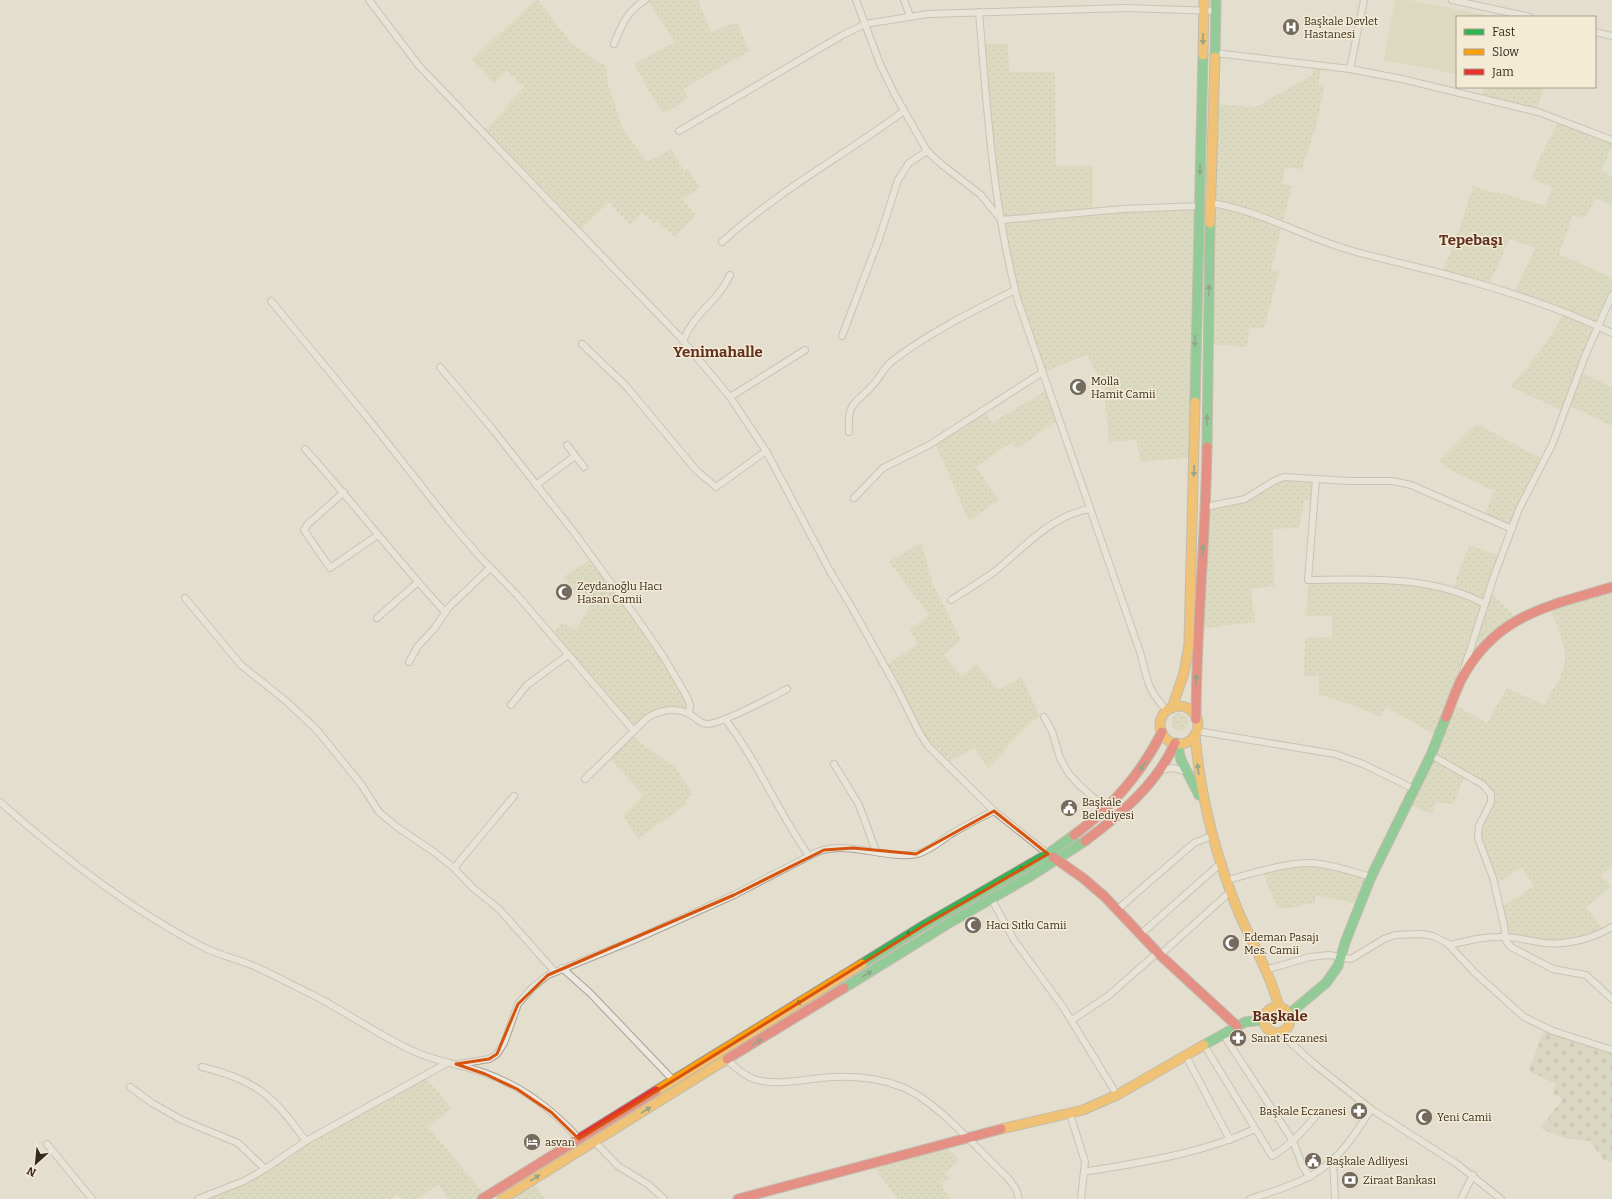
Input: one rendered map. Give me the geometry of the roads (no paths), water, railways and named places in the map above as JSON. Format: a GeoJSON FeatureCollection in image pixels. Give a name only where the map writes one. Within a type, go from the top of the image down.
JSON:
{"type":"FeatureCollection","features":[{"type":"Feature","properties":{"kind":"main road"},"geometry":{"type":"LineString","coordinates":[[1196,732],[1189,741],[1176,743],[1166,738],[1162,732],[1160,722],[1170,709],[1184,674],[1189,644],[1204,0]]}},
{"type":"Feature","properties":{"kind":"main road"},"geometry":{"type":"LineString","coordinates":[[1216,0],[1205,507],[1202,593],[1196,673],[1196,732],[1203,803],[1212,836],[1230,891],[1276,995],[1279,1007]]}},
{"type":"Feature","properties":{"kind":"main road"},"geometry":{"type":"LineString","coordinates":[[1289,1014],[1330,979],[1336,970],[1346,940],[1371,877],[1431,755],[1461,680],[1481,650],[1507,625],[1549,606],[1612,587]]}},
{"type":"Feature","properties":{"kind":"main road"},"geometry":{"type":"LineString","coordinates":[[1170,709],[1185,708],[1193,713],[1196,719]]}},
{"type":"Feature","properties":{"kind":"main road"},"geometry":{"type":"LineString","coordinates":[[482,1199],[924,926],[1048,854],[1081,831],[1107,809],[1143,766],[1162,732]]}},
{"type":"Feature","properties":{"kind":"main road"},"geometry":{"type":"LineString","coordinates":[[502,1199],[990,898],[1057,860],[1087,840],[1115,816],[1160,770],[1176,743]]}},
{"type":"Feature","properties":{"kind":"main road"},"geometry":{"type":"LineString","coordinates":[[1176,743],[1181,760],[1203,803]]}},
{"type":"Feature","properties":{"kind":"main road"},"geometry":{"type":"LineString","coordinates":[[1048,854],[1094,886],[1118,909],[1159,953],[1237,1026]]}},
{"type":"Feature","properties":{"kind":"main road"},"geometry":{"type":"LineString","coordinates":[[1279,1007],[1285,1009],[1289,1014],[1289,1027],[1280,1033],[1273,1033],[1268,1030],[1264,1020],[1269,1010],[1279,1007]]}},
{"type":"Feature","properties":{"kind":"main road"},"geometry":{"type":"LineString","coordinates":[[738,1199],[966,1137],[1070,1114],[1094,1106],[1117,1095],[1237,1026],[1251,1021],[1264,1020]]}},
{"type":"Feature","properties":{"kind":"street"},"geometry":{"type":"LineString","coordinates":[[369,0],[419,66],[683,341],[730,397],[766,451],[831,573],[898,690],[919,732],[928,746],[994,811],[1048,854]]}},
{"type":"Feature","properties":{"kind":"street"},"geometry":{"type":"LineString","coordinates":[[614,44],[625,18],[632,10],[645,0]]}},
{"type":"Feature","properties":{"kind":"street"},"geometry":{"type":"LineString","coordinates":[[856,0],[880,64],[904,111],[927,150],[941,164],[981,195],[1001,220]]}},
{"type":"Feature","properties":{"kind":"street"},"geometry":{"type":"LineString","coordinates":[[904,0],[910,16]]}},
{"type":"Feature","properties":{"kind":"street"},"geometry":{"type":"LineString","coordinates":[[1350,69],[1364,0]]}},
{"type":"Feature","properties":{"kind":"street"},"geometry":{"type":"LineString","coordinates":[[1452,0],[1525,16]]}},
{"type":"Feature","properties":{"kind":"street"},"geometry":{"type":"LineString","coordinates":[[679,131],[812,52],[865,24],[910,16],[979,12],[1127,8],[1216,11]]}},
{"type":"Feature","properties":{"kind":"street"},"geometry":{"type":"LineString","coordinates":[[979,12],[1001,220],[1015,290],[1140,652],[1146,680],[1151,692],[1170,709]]}},
{"type":"Feature","properties":{"kind":"street"},"geometry":{"type":"LineString","coordinates":[[1596,32],[1612,36]]}},
{"type":"Feature","properties":{"kind":"street"},"geometry":{"type":"LineString","coordinates":[[1216,53],[1350,69],[1402,79],[1538,112],[1612,140]]}},
{"type":"Feature","properties":{"kind":"street"},"geometry":{"type":"LineString","coordinates":[[722,242],[748,218],[775,198],[904,111]]}},
{"type":"Feature","properties":{"kind":"street"},"geometry":{"type":"LineString","coordinates":[[842,336],[879,239],[901,174],[910,163],[927,150]]}},
{"type":"Feature","properties":{"kind":"street"},"geometry":{"type":"LineString","coordinates":[[1212,203],[1244,210],[1300,233],[1341,247],[1471,281],[1597,326],[1612,333]]}},
{"type":"Feature","properties":{"kind":"street"},"geometry":{"type":"LineString","coordinates":[[1001,220],[1123,209],[1200,206]]}},
{"type":"Feature","properties":{"kind":"street"},"geometry":{"type":"LineString","coordinates":[[683,341],[694,319],[719,294],[730,275]]}},
{"type":"Feature","properties":{"kind":"street"},"geometry":{"type":"LineString","coordinates":[[850,432],[848,418],[852,406],[872,387],[891,362],[962,318],[1015,290]]}},
{"type":"Feature","properties":{"kind":"street"},"geometry":{"type":"LineString","coordinates":[[1461,680],[1485,604],[1512,529],[1559,427],[1597,326],[1612,295]]}},
{"type":"Feature","properties":{"kind":"street"},"geometry":{"type":"LineString","coordinates":[[271,301],[368,417],[426,493],[490,568],[517,595],[634,731]]}},
{"type":"Feature","properties":{"kind":"street"},"geometry":{"type":"LineString","coordinates":[[582,344],[626,386],[696,470],[716,487],[766,451]]}},
{"type":"Feature","properties":{"kind":"street"},"geometry":{"type":"LineString","coordinates":[[730,397],[805,350]]}},
{"type":"Feature","properties":{"kind":"street"},"geometry":{"type":"LineString","coordinates":[[440,367],[490,425],[605,574],[663,656],[687,697],[690,706],[689,714]]}},
{"type":"Feature","properties":{"kind":"street"},"geometry":{"type":"LineString","coordinates":[[854,498],[882,468],[929,445],[1043,372]]}},
{"type":"Feature","properties":{"kind":"street"},"geometry":{"type":"LineString","coordinates":[[567,445],[584,468]]}},
{"type":"Feature","properties":{"kind":"street"},"geometry":{"type":"LineString","coordinates":[[305,449],[344,492],[378,535],[445,612]]}},
{"type":"Feature","properties":{"kind":"street"},"geometry":{"type":"LineString","coordinates":[[536,485],[575,456]]}},
{"type":"Feature","properties":{"kind":"street"},"geometry":{"type":"LineString","coordinates":[[1205,507],[1245,499],[1274,481],[1284,477],[1349,481],[1392,481],[1403,483],[1512,529]]}},
{"type":"Feature","properties":{"kind":"street"},"geometry":{"type":"LineString","coordinates":[[1316,479],[1308,580],[1373,580],[1416,583],[1459,591],[1485,604]]}},
{"type":"Feature","properties":{"kind":"street"},"geometry":{"type":"LineString","coordinates":[[344,492],[305,528],[305,533],[330,568],[378,535]]}},
{"type":"Feature","properties":{"kind":"street"},"geometry":{"type":"LineString","coordinates":[[951,600],[994,572],[1056,522],[1074,513],[1090,510]]}},
{"type":"Feature","properties":{"kind":"street"},"geometry":{"type":"LineString","coordinates":[[409,662],[418,646],[434,629],[445,612],[490,568]]}},
{"type":"Feature","properties":{"kind":"street"},"geometry":{"type":"LineString","coordinates":[[377,618],[418,582]]}},
{"type":"Feature","properties":{"kind":"street"},"geometry":{"type":"LineString","coordinates":[[185,598],[242,665],[286,701],[316,729],[361,784],[379,812],[397,827],[434,852],[454,868],[472,888],[503,914],[556,972]]}},
{"type":"Feature","properties":{"kind":"street"},"geometry":{"type":"LineString","coordinates":[[511,705],[527,685],[568,655]]}},
{"type":"Feature","properties":{"kind":"street"},"geometry":{"type":"LineString","coordinates":[[585,779],[647,718],[657,712],[670,710],[689,714],[704,724],[709,724],[787,689]]}},
{"type":"Feature","properties":{"kind":"street"},"geometry":{"type":"LineString","coordinates":[[1044,716],[1055,739],[1060,758],[1070,774],[1080,786],[1115,816]]}},
{"type":"Feature","properties":{"kind":"street"},"geometry":{"type":"LineString","coordinates":[[725,718],[745,746],[790,828],[809,856]]}},
{"type":"Feature","properties":{"kind":"street"},"geometry":{"type":"LineString","coordinates":[[1196,732],[1334,754],[1363,764],[1414,789]]}},
{"type":"Feature","properties":{"kind":"street"},"geometry":{"type":"LineString","coordinates":[[1431,755],[1482,784],[1491,794],[1491,802],[1479,826],[1478,834],[1493,878],[1504,925],[1506,942],[1511,947],[1553,969],[1586,975],[1612,999]]}},
{"type":"Feature","properties":{"kind":"street"},"geometry":{"type":"LineString","coordinates":[[834,764],[859,804],[876,851]]}},
{"type":"Feature","properties":{"kind":"street"},"geometry":{"type":"LineString","coordinates":[[1160,770],[1174,768],[1189,774]]}},
{"type":"Feature","properties":{"kind":"street"},"geometry":{"type":"LineString","coordinates":[[454,868],[514,796]]}},
{"type":"Feature","properties":{"kind":"street"},"geometry":{"type":"LineString","coordinates":[[0,802],[56,848],[106,886],[174,931],[204,948],[249,964],[315,996],[410,1050],[447,1063],[456,1064],[486,1074],[516,1089],[557,1117],[579,1139]]}},
{"type":"Feature","properties":{"kind":"street"},"geometry":{"type":"LineString","coordinates":[[456,1064],[489,1059],[497,1054],[504,1043],[520,1000],[539,981],[562,968],[634,940],[728,898],[809,856],[830,848],[903,854],[922,852],[994,811]]}},
{"type":"Feature","properties":{"kind":"street"},"geometry":{"type":"LineString","coordinates":[[1118,909],[1194,843],[1212,836]]}},
{"type":"Feature","properties":{"kind":"street"},"geometry":{"type":"LineString","coordinates":[[1141,934],[1221,863]]}},
{"type":"Feature","properties":{"kind":"street"},"geometry":{"type":"LineString","coordinates":[[1227,880],[1292,865],[1311,863],[1339,868],[1371,877]]}},
{"type":"Feature","properties":{"kind":"street"},"geometry":{"type":"LineString","coordinates":[[1072,1020],[1108,996],[1230,891]]}},
{"type":"Feature","properties":{"kind":"street"},"geometry":{"type":"LineString","coordinates":[[990,898],[1014,940],[1072,1020],[1117,1095]]}},
{"type":"Feature","properties":{"kind":"street"},"geometry":{"type":"LineString","coordinates":[[1449,945],[1480,939],[1505,937],[1544,943],[1559,943],[1591,937],[1612,926]]}},
{"type":"Feature","properties":{"kind":"street"},"geometry":{"type":"LineString","coordinates":[[1265,970],[1310,957],[1328,955],[1349,960],[1384,939],[1401,934],[1428,934],[1443,940],[1449,945],[1474,972],[1524,1017],[1553,1030],[1612,1050]]}},
{"type":"Feature","properties":{"kind":"street"},"geometry":{"type":"LineString","coordinates":[[562,968],[590,993],[674,1081]]}},
{"type":"Feature","properties":{"kind":"street"},"geometry":{"type":"LineString","coordinates":[[1280,1033],[1313,1063],[1371,1109],[1457,1164],[1501,1199]]}},
{"type":"Feature","properties":{"kind":"street"},"geometry":{"type":"LineString","coordinates":[[1223,1034],[1293,1141],[1310,1177]]}},
{"type":"Feature","properties":{"kind":"street"},"geometry":{"type":"LineString","coordinates":[[1204,1045],[1272,1156],[1293,1141],[1319,1112]]}},
{"type":"Feature","properties":{"kind":"street"},"geometry":{"type":"LineString","coordinates":[[1186,1056],[1230,1140]]}},
{"type":"Feature","properties":{"kind":"street"},"geometry":{"type":"LineString","coordinates":[[727,1060],[747,1076],[760,1080],[789,1082],[848,1077],[882,1081],[901,1087],[923,1099],[966,1137],[1008,1178],[1016,1189],[1019,1199]]}},
{"type":"Feature","properties":{"kind":"street"},"geometry":{"type":"LineString","coordinates":[[198,1199],[244,1181],[265,1169],[306,1141],[447,1063]]}},
{"type":"Feature","properties":{"kind":"street"},"geometry":{"type":"LineString","coordinates":[[202,1067],[236,1077],[258,1088],[278,1104],[306,1141]]}},
{"type":"Feature","properties":{"kind":"street"},"geometry":{"type":"LineString","coordinates":[[130,1087],[152,1103],[177,1117],[238,1142],[265,1169]]}},
{"type":"Feature","properties":{"kind":"street"},"geometry":{"type":"LineString","coordinates":[[1250,1199],[1310,1177],[1333,1160],[1349,1143],[1371,1109]]}},
{"type":"Feature","properties":{"kind":"street"},"geometry":{"type":"LineString","coordinates":[[1070,1114],[1084,1155],[1081,1199]]}},
{"type":"Feature","properties":{"kind":"street"},"geometry":{"type":"LineString","coordinates":[[1084,1172],[1168,1157],[1230,1140],[1255,1129]]}},
{"type":"Feature","properties":{"kind":"street"},"geometry":{"type":"LineString","coordinates":[[594,1141],[618,1166],[648,1185],[664,1199]]}},
{"type":"Feature","properties":{"kind":"street"},"geometry":{"type":"LineString","coordinates":[[47,1144],[92,1199]]}},
{"type":"Feature","properties":{"kind":"street"},"geometry":{"type":"LineString","coordinates":[[1333,1160],[1334,1199]]}},
{"type":"Feature","properties":{"kind":"street"},"geometry":{"type":"LineString","coordinates":[[1462,1199],[1472,1175]]}},
{"type":"Feature","properties":{"kind":"place","name":"Başkale Devlet Hastanesi"},"geometry":{"type":"Point","coordinates":[1291,27]}},
{"type":"Feature","properties":{"kind":"place","name":"Molla Hamit Camii"},"geometry":{"type":"Point","coordinates":[1078,387]}},
{"type":"Feature","properties":{"kind":"place","name":"Zeydanoğlu Hacı Hasan Camii"},"geometry":{"type":"Point","coordinates":[564,592]}},
{"type":"Feature","properties":{"kind":"place","name":"Başkale Belediyesi"},"geometry":{"type":"Point","coordinates":[1069,808]}},
{"type":"Feature","properties":{"kind":"place","name":"Hacı Sıtkı Camii"},"geometry":{"type":"Point","coordinates":[973,925]}},
{"type":"Feature","properties":{"kind":"place","name":"Edeman Pasajı Mes. Camii"},"geometry":{"type":"Point","coordinates":[1231,943]}},
{"type":"Feature","properties":{"kind":"place","name":"Sanat Eczanesi"},"geometry":{"type":"Point","coordinates":[1238,1038]}},
{"type":"Feature","properties":{"kind":"place","name":"Başkale Eczanesi"},"geometry":{"type":"Point","coordinates":[1359,1111]}},
{"type":"Feature","properties":{"kind":"place","name":"Yeni Camii"},"geometry":{"type":"Point","coordinates":[1424,1117]}},
{"type":"Feature","properties":{"kind":"place","name":"asvan"},"geometry":{"type":"Point","coordinates":[532,1142]}},
{"type":"Feature","properties":{"kind":"place","name":"Başkale Adliyesi"},"geometry":{"type":"Point","coordinates":[1313,1161]}},
{"type":"Feature","properties":{"kind":"place","name":"Ziraat Bankası"},"geometry":{"type":"Point","coordinates":[1350,1180]}},
{"type":"Feature","properties":{"kind":"district","name":"Tepebaşı"},"geometry":{"type":"Point","coordinates":[1471,240]}},
{"type":"Feature","properties":{"kind":"district","name":"Yenimahalle"},"geometry":{"type":"Point","coordinates":[718,352]}},
{"type":"Feature","properties":{"kind":"district","name":"Başkale"},"geometry":{"type":"Point","coordinates":[1280,1016]}}]}
